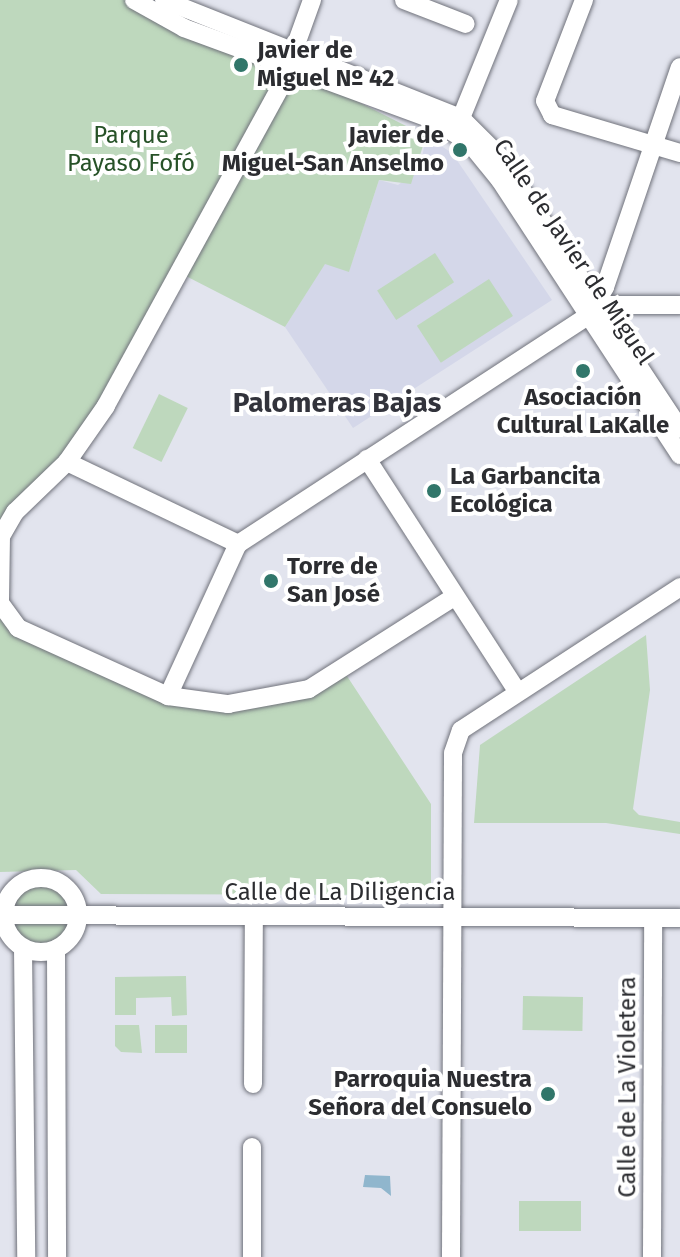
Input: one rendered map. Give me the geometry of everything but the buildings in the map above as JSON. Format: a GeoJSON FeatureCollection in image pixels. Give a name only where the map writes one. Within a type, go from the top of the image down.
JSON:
{"type":"FeatureCollection","features":[{"type":"Feature","properties":{"kind":"street","name":"Calle de Javier de Miguel"},"geometry":{"type":"LineString","coordinates":[[134,0],[184,28],[291,60],[431,119],[469,142],[593,310],[680,455]]}},
{"type":"Feature","properties":{"kind":"street"},"geometry":{"type":"LineString","coordinates":[[164,0],[291,60],[461,118],[500,157],[593,310],[680,429]]}},
{"type":"Feature","properties":{"kind":"street"},"geometry":{"type":"LineString","coordinates":[[312,0],[291,60],[106,406],[67,462],[15,512],[1,536],[0,603],[18,628],[168,696],[228,704],[309,689],[454,597]]}},
{"type":"Feature","properties":{"kind":"street"},"geometry":{"type":"LineString","coordinates":[[404,0],[496,36]]}},
{"type":"Feature","properties":{"kind":"street"},"geometry":{"type":"LineString","coordinates":[[461,118],[509,0]]}},
{"type":"Feature","properties":{"kind":"street"},"geometry":{"type":"LineString","coordinates":[[584,0],[545,101],[552,115],[680,153]]}},
{"type":"Feature","properties":{"kind":"street"},"geometry":{"type":"LineString","coordinates":[[593,310],[680,67]]}},
{"type":"Feature","properties":{"kind":"street"},"geometry":{"type":"LineString","coordinates":[[168,696],[238,544],[593,310],[680,305]]}},
{"type":"Feature","properties":{"kind":"street"},"geometry":{"type":"LineString","coordinates":[[367,459],[517,691]]}},
{"type":"Feature","properties":{"kind":"street"},"geometry":{"type":"LineString","coordinates":[[67,462],[238,544]]}},
{"type":"Feature","properties":{"kind":"street"},"geometry":{"type":"LineString","coordinates":[[451,1257],[453,753],[461,730],[680,587]]}},
{"type":"Feature","properties":{"kind":"street"},"geometry":{"type":"LineString","coordinates":[[42,877],[64,885],[79,916],[73,936],[56,949],[23,948],[9,934],[2,915],[19,884],[42,877]]}},
{"type":"Feature","properties":{"kind":"street","name":"Calle de La Diligencia"},"geometry":{"type":"LineString","coordinates":[[2,915],[680,918]]}},
{"type":"Feature","properties":{"kind":"street"},"geometry":{"type":"LineString","coordinates":[[253,1084],[254,917]]}},
{"type":"Feature","properties":{"kind":"street","name":"Calle de La Violetera"},"geometry":{"type":"LineString","coordinates":[[652,1257],[653,918]]}},
{"type":"Feature","properties":{"kind":"street"},"geometry":{"type":"LineString","coordinates":[[23,948],[26,1257]]}},
{"type":"Feature","properties":{"kind":"street"},"geometry":{"type":"LineString","coordinates":[[56,949],[57,1257]]}},
{"type":"Feature","properties":{"kind":"street"},"geometry":{"type":"LineString","coordinates":[[252,1147],[252,1257]]}},
{"type":"Feature","properties":{"kind":"shaded area"},"geometry":{"type":"Polygon","coordinates":[[[426,136],[452,153],[552,300],[353,428],[285,327],[325,263],[349,271],[379,180],[398,185],[420,169],[426,136]]]}},
{"type":"Feature","properties":{"kind":"green space","name":"Parque Payaso Fofó"},"geometry":{"type":"Polygon","coordinates":[[[0,0],[134,0],[289,67],[426,136],[411,184],[379,180],[349,272],[325,264],[285,327],[178,272],[106,406],[1,536],[8,619],[168,696],[228,704],[343,670],[431,804],[431,895],[101,894],[76,870],[0,872],[0,0]]]}},
{"type":"Feature","properties":{"kind":"green space"},"geometry":{"type":"Polygon","coordinates":[[[435,253],[454,282],[396,320],[377,291],[435,253]]]}},
{"type":"Feature","properties":{"kind":"green space"},"geometry":{"type":"Polygon","coordinates":[[[489,279],[513,316],[441,363],[417,326],[489,279]]]}},
{"type":"Feature","properties":{"kind":"green space"},"geometry":{"type":"Polygon","coordinates":[[[159,394],[188,408],[161,462],[133,448],[159,394]]]}},
{"type":"Feature","properties":{"kind":"green space"},"geometry":{"type":"Polygon","coordinates":[[[646,635],[650,690],[633,809],[639,815],[680,822],[680,834],[606,823],[474,823],[480,745],[646,635]]]}},
{"type":"Feature","properties":{"kind":"green space"},"geometry":{"type":"Polygon","coordinates":[[[38,881],[60,887],[73,908],[11,907],[17,892],[38,881]]]}},
{"type":"Feature","properties":{"kind":"green space"},"geometry":{"type":"Polygon","coordinates":[[[12,922],[72,922],[72,928],[58,943],[39,947],[17,937],[12,922]]]}},
{"type":"Feature","properties":{"kind":"green space"},"geometry":{"type":"Polygon","coordinates":[[[186,976],[187,1015],[172,1016],[171,997],[136,998],[136,1015],[115,1015],[115,977],[186,976]]]}},
{"type":"Feature","properties":{"kind":"green space"},"geometry":{"type":"Polygon","coordinates":[[[523,996],[583,997],[582,1031],[522,1030],[523,996]]]}},
{"type":"Feature","properties":{"kind":"green space"},"geometry":{"type":"Polygon","coordinates":[[[115,1025],[139,1025],[142,1053],[121,1052],[115,1046],[115,1025]]]}},
{"type":"Feature","properties":{"kind":"green space"},"geometry":{"type":"Polygon","coordinates":[[[155,1025],[187,1025],[187,1053],[155,1053],[155,1025]]]}},
{"type":"Feature","properties":{"kind":"green space"},"geometry":{"type":"Polygon","coordinates":[[[519,1201],[581,1201],[581,1231],[519,1231],[519,1201]]]}},
{"type":"Feature","properties":{"kind":"water"},"geometry":{"type":"Polygon","coordinates":[[[365,1175],[390,1176],[391,1196],[381,1188],[363,1187],[365,1175]]]}},
{"type":"Feature","properties":{"kind":"place","name":"Javier de Miguel Nº 42"},"geometry":{"type":"Point","coordinates":[241,65]}},
{"type":"Feature","properties":{"kind":"place","name":"Javier de Miguel-San Anselmo"},"geometry":{"type":"Point","coordinates":[460,150]}},
{"type":"Feature","properties":{"kind":"place","name":"Asociación Cultural LaKalle"},"geometry":{"type":"Point","coordinates":[583,371]}},
{"type":"Feature","properties":{"kind":"place","name":"La Garbancita Ecológica"},"geometry":{"type":"Point","coordinates":[434,491]}},
{"type":"Feature","properties":{"kind":"place","name":"Torre de San José"},"geometry":{"type":"Point","coordinates":[271,581]}},
{"type":"Feature","properties":{"kind":"place","name":"Parroquia Nuestra Señora del Consuelo"},"geometry":{"type":"Point","coordinates":[548,1094]}},
{"type":"Feature","properties":{"kind":"district","name":"Palomeras Bajas"},"geometry":{"type":"Point","coordinates":[337,403]}}]}
